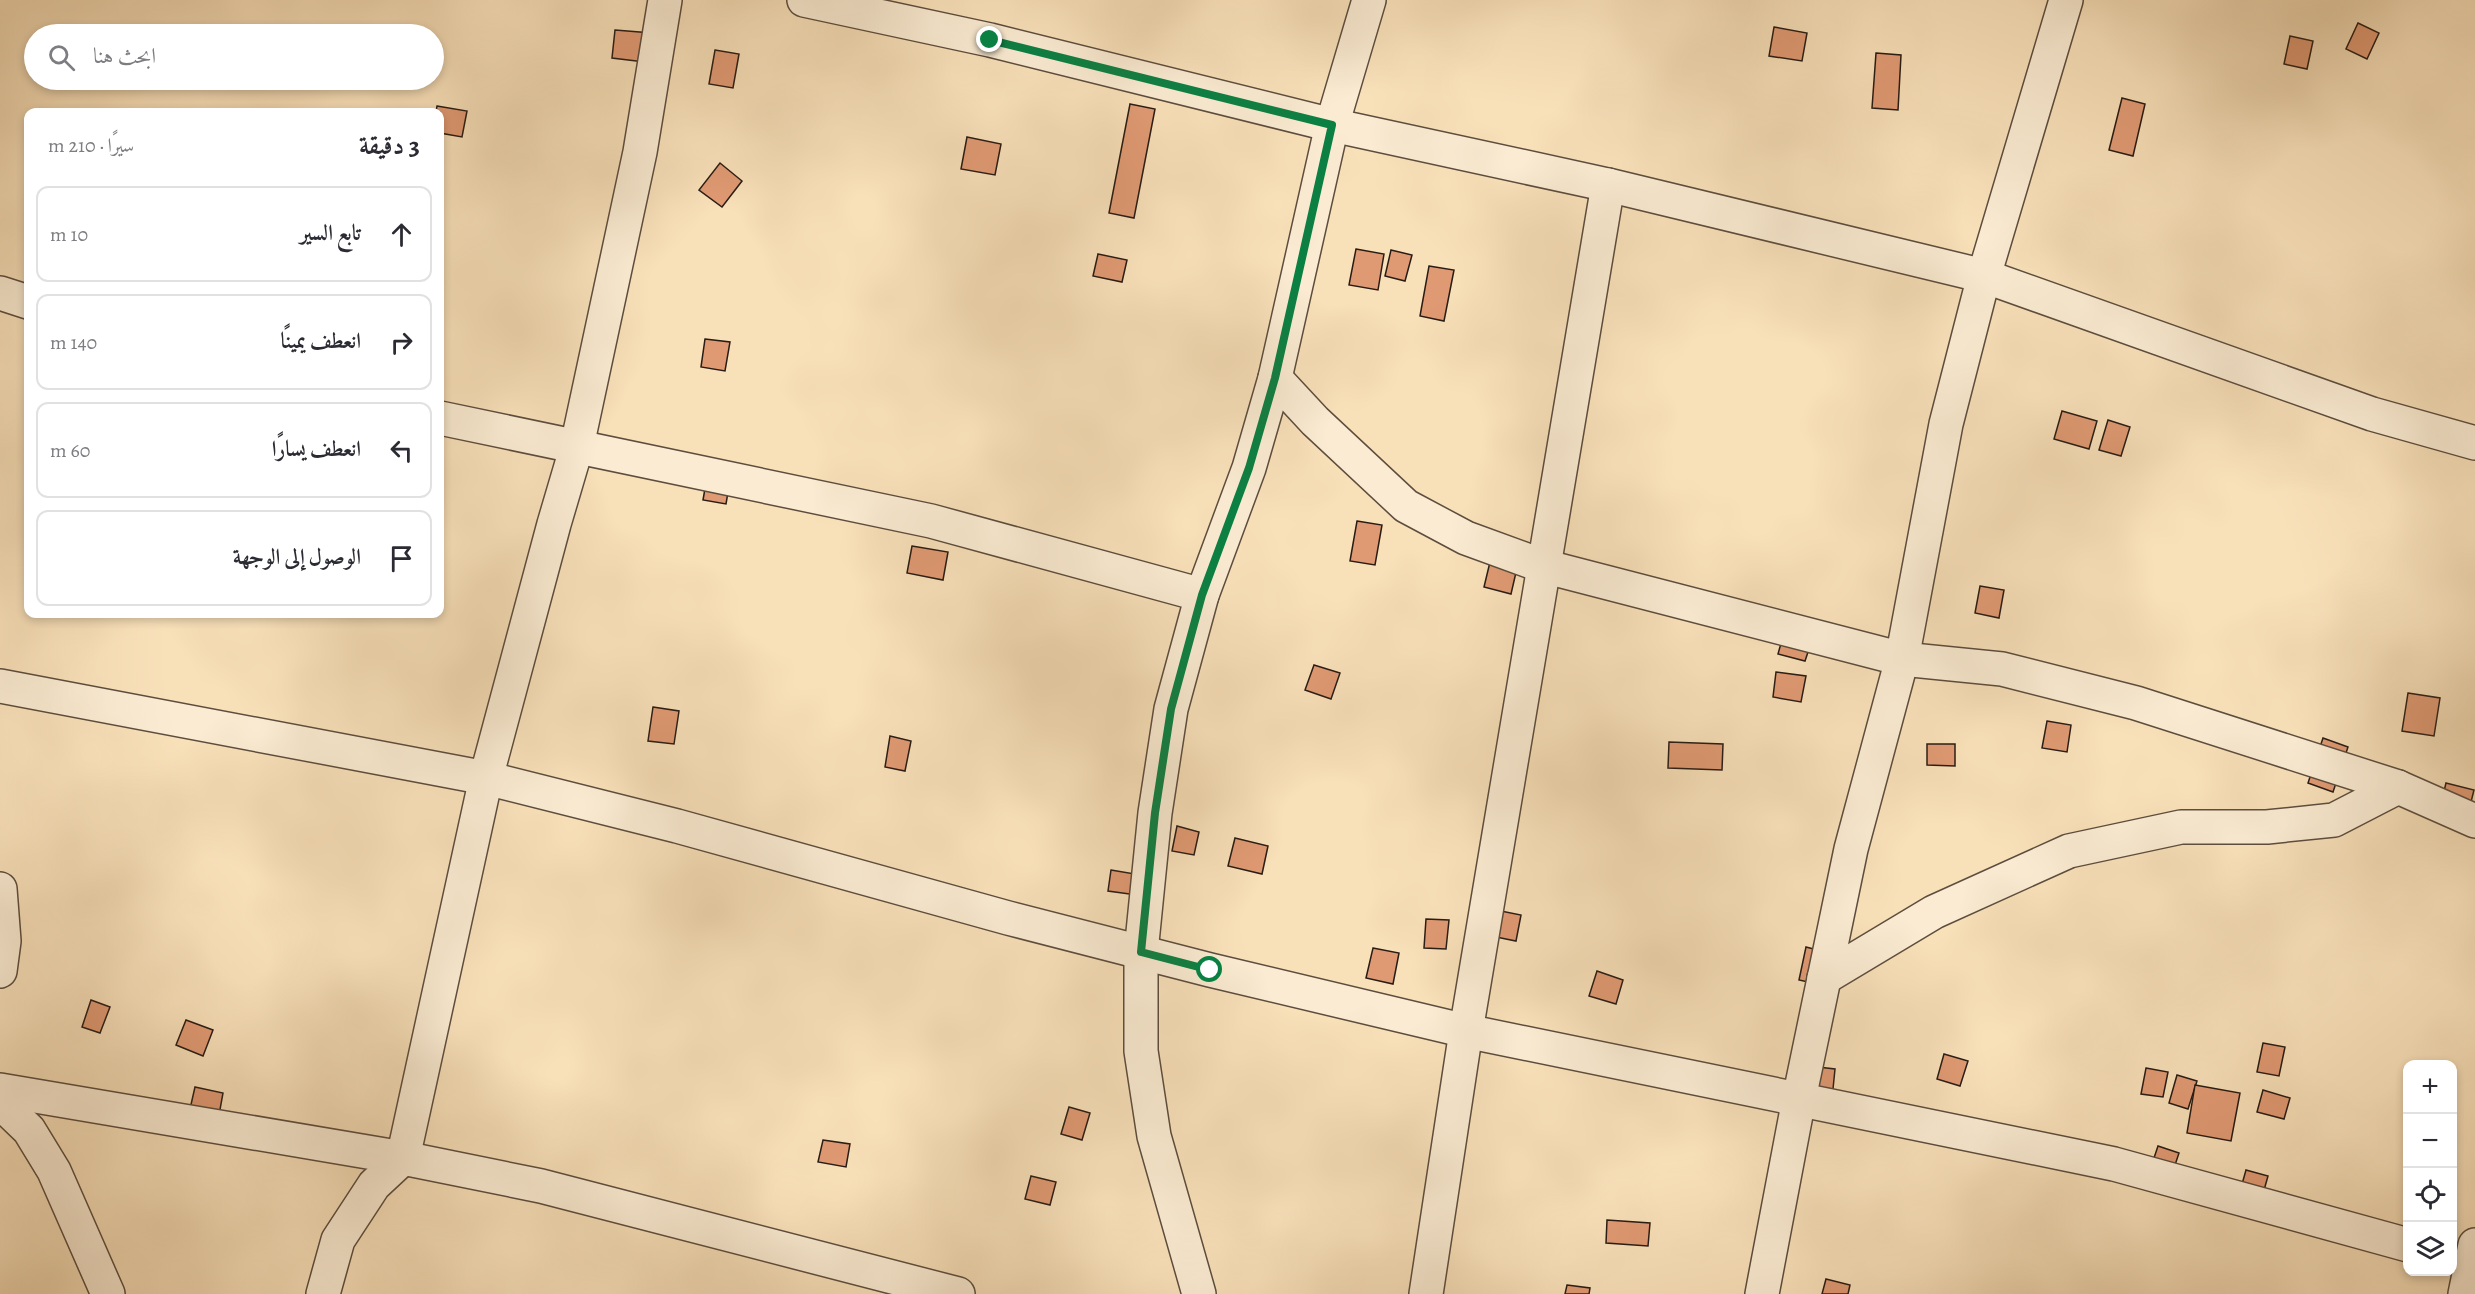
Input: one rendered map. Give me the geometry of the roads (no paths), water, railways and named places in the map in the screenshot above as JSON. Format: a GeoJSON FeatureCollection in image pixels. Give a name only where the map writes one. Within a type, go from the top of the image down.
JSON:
{"type":"FeatureCollection","features":[{"type":"Feature","properties":{"kind":"street"},"geometry":{"type":"LineString","coordinates":[[322,1294],[338,1240],[374,1185],[403,1158],[486,778],[548,547],[578,446],[640,152],[665,0]]}},
{"type":"Feature","properties":{"kind":"street"},"geometry":{"type":"LineString","coordinates":[[804,0],[990,40],[1332,125],[1608,185],[1984,276],[2372,414],[2475,443]]}},
{"type":"Feature","properties":{"kind":"street"},"geometry":{"type":"LineString","coordinates":[[1199,1294],[1154,1136],[1142,1051],[1141,952],[1155,813],[1171,709],[1202,595],[1249,468],[1275,378],[1332,125],[1370,0]]}},
{"type":"Feature","properties":{"kind":"street"},"geometry":{"type":"LineString","coordinates":[[1762,1294],[1799,1099],[1851,849],[1902,658],[1946,424],[1984,276],[2066,0]]}},
{"type":"Feature","properties":{"kind":"street"},"geometry":{"type":"LineString","coordinates":[[1426,1294],[1466,1031],[1608,185]]}},
{"type":"Feature","properties":{"kind":"street"},"geometry":{"type":"LineString","coordinates":[[0,293],[24,301]]}},
{"type":"Feature","properties":{"kind":"street"},"geometry":{"type":"LineString","coordinates":[[1275,378],[1315,421],[1406,506],[1466,538],[1544,566],[1902,658],[2002,669],[2136,703],[2398,787],[2475,821]]}},
{"type":"Feature","properties":{"kind":"street"},"geometry":{"type":"LineString","coordinates":[[444,419],[931,521],[1202,595]]}},
{"type":"Feature","properties":{"kind":"street"},"geometry":{"type":"LineString","coordinates":[[0,686],[486,778],[677,826],[1008,918],[1466,1031],[2114,1164],[2403,1244]]}},
{"type":"Feature","properties":{"kind":"street"},"geometry":{"type":"LineString","coordinates":[[1824,978],[1934,912],[2069,852],[2181,827],[2267,827],[2334,820],[2398,787]]}},
{"type":"Feature","properties":{"kind":"street"},"geometry":{"type":"LineString","coordinates":[[0,889],[4,941],[0,970]]}},
{"type":"Feature","properties":{"kind":"street"},"geometry":{"type":"LineString","coordinates":[[0,1090],[403,1158],[541,1186],[958,1294]]}},
{"type":"Feature","properties":{"kind":"street"},"geometry":{"type":"LineString","coordinates":[[0,1102],[29,1130],[54,1171],[108,1294]]}}]}
